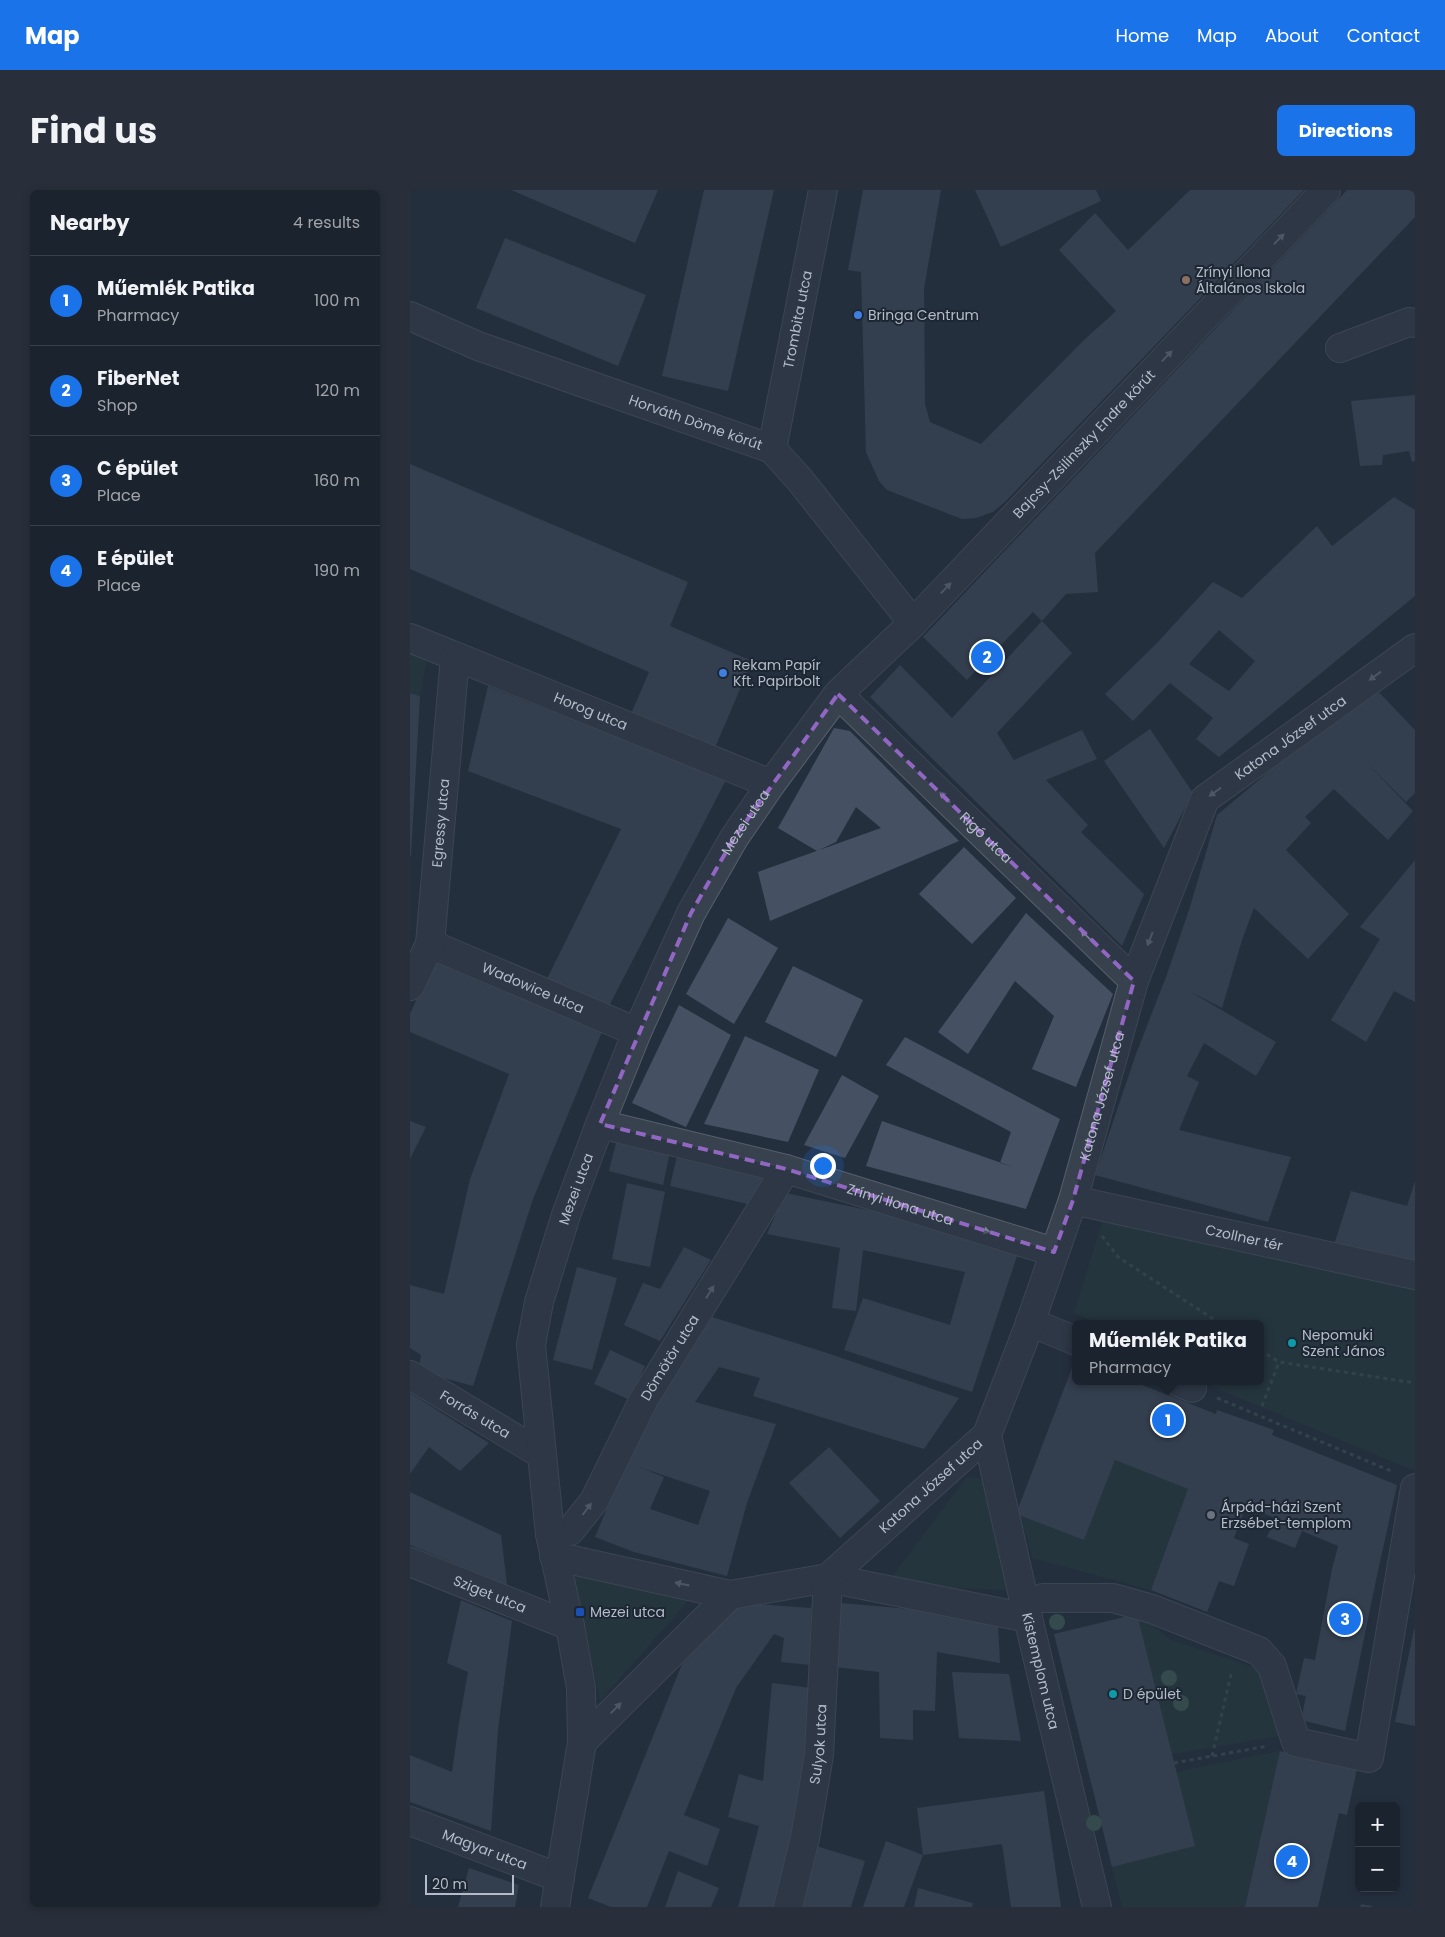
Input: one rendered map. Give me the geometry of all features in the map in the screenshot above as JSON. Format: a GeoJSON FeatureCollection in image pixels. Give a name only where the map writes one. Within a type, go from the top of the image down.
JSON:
{"type":"FeatureCollection","features":[{"type":"Feature","properties":{"kind":"street","name":"Trombita utca"},"geometry":{"type":"LineString","coordinates":[[772,449],[823,190]]}},
{"type":"Feature","properties":{"kind":"street","name":"Bajcsy-Zsilinszky Endre körút"},"geometry":{"type":"LineString","coordinates":[[838,694],[913,623],[1326,190]]}},
{"type":"Feature","properties":{"kind":"street","name":"Horváth Döme körút"},"geometry":{"type":"LineString","coordinates":[[410,316],[478,346],[772,449],[800,480],[913,623]]}},
{"type":"Feature","properties":{"kind":"street"},"geometry":{"type":"LineString","coordinates":[[1340,348],[1409,322],[1415,323]]}},
{"type":"Feature","properties":{"kind":"street","name":"Horog utca"},"geometry":{"type":"LineString","coordinates":[[410,638],[771,784]]}},
{"type":"Feature","properties":{"kind":"street","name":"Katona József utca"},"geometry":{"type":"LineString","coordinates":[[828,1578],[987,1435],[1030,1322],[1073,1200],[1134,981],[1204,800],[1415,648]]}},
{"type":"Feature","properties":{"kind":"street","name":"Egressy utca"},"geometry":{"type":"LineString","coordinates":[[410,986],[430,944],[456,657]]}},
{"type":"Feature","properties":{"kind":"street","name":"Mezei utca"},"geometry":{"type":"LineString","coordinates":[[559,1899],[582,1742],[581,1688],[570,1626],[552,1545],[541,1454],[531,1345],[539,1302],[566,1214],[600,1124],[637,1032],[690,913],[734,838],[771,784],[838,694]]}},
{"type":"Feature","properties":{"kind":"street","name":"Rigó utca"},"geometry":{"type":"LineString","coordinates":[[838,694],[1134,981]]}},
{"type":"Feature","properties":{"kind":"street","name":"Wadowice utca"},"geometry":{"type":"LineString","coordinates":[[430,944],[637,1032]]}},
{"type":"Feature","properties":{"kind":"street","name":"Zrínyi Ilona utca"},"geometry":{"type":"LineString","coordinates":[[600,1124],[786,1169],[1054,1252]]}},
{"type":"Feature","properties":{"kind":"street","name":"Dömötör utca"},"geometry":{"type":"LineString","coordinates":[[552,1545],[570,1531],[594,1501],[643,1401],[786,1169]]}},
{"type":"Feature","properties":{"kind":"street","name":"Czollner tér"},"geometry":{"type":"LineString","coordinates":[[1073,1200],[1415,1275]]}},
{"type":"Feature","properties":{"kind":"street"},"geometry":{"type":"LineString","coordinates":[[1030,1322],[1072,1339]]}},
{"type":"Feature","properties":{"kind":"street","name":"Forrás utca"},"geometry":{"type":"LineString","coordinates":[[410,1375],[541,1454]]}},
{"type":"Feature","properties":{"kind":"street","name":"Kistemplom utca"},"geometry":{"type":"LineString","coordinates":[[987,1435],[1036,1608],[1097,1907]]}},
{"type":"Feature","properties":{"kind":"street"},"geometry":{"type":"LineString","coordinates":[[552,1545],[730,1595],[828,1578],[1036,1608],[1113,1598],[1152,1609],[1258,1651],[1272,1666],[1296,1742],[1369,1758],[1406,1481]]}},
{"type":"Feature","properties":{"kind":"street","name":"Sziget utca"},"geometry":{"type":"LineString","coordinates":[[410,1562],[570,1626]]}},
{"type":"Feature","properties":{"kind":"street","name":"Sulyok utca"},"geometry":{"type":"LineString","coordinates":[[788,1907],[805,1838],[819,1755],[828,1578]]}},
{"type":"Feature","properties":{"kind":"street"},"geometry":{"type":"LineString","coordinates":[[582,1742],[730,1595]]}},
{"type":"Feature","properties":{"kind":"street","name":"Magyar utca"},"geometry":{"type":"LineString","coordinates":[[410,1821],[559,1899]]}},
{"type":"Feature","properties":{"kind":"path"},"geometry":{"type":"LineString","coordinates":[[1101,1236],[1118,1257],[1215,1320]]}},
{"type":"Feature","properties":{"kind":"path"},"geometry":{"type":"LineString","coordinates":[[1264,1353],[1279,1362],[1415,1383]]}},
{"type":"Feature","properties":{"kind":"path"},"geometry":{"type":"LineString","coordinates":[[1262,1406],[1279,1362]]}},
{"type":"Feature","properties":{"kind":"path"},"geometry":{"type":"LineString","coordinates":[[1186,1385],[1406,1481]]}},
{"type":"Feature","properties":{"kind":"path"},"geometry":{"type":"LineString","coordinates":[[1212,1756],[1232,1670]]}},
{"type":"Feature","properties":{"kind":"path"},"geometry":{"type":"LineString","coordinates":[[1174,1763],[1296,1742]]}},
{"type":"Feature","properties":{"kind":"highlighted area"},"geometry":{"type":"Polygon","coordinates":[[[838,694],[1134,981],[1073,1200],[1054,1252],[786,1169],[600,1124],[691,913],[734,838],[838,694]]]}},
{"type":"Feature","properties":{"kind":"green space"},"geometry":{"type":"Polygon","coordinates":[[[410,646],[428,653],[420,696],[410,693],[410,646]]]}},
{"type":"Feature","properties":{"kind":"green space"},"geometry":{"type":"Polygon","coordinates":[[[1104,1217],[1415,1282],[1415,1471],[1209,1385],[1264,1385],[1264,1320],[1090,1320],[1074,1313],[1104,1217]]]}},
{"type":"Feature","properties":{"kind":"green space"},"geometry":{"type":"Polygon","coordinates":[[[1115,1460],[1188,1489],[1151,1590],[1032,1558],[1027,1536],[1016,1514],[1084,1540],[1115,1460]]]}},
{"type":"Feature","properties":{"kind":"green space"},"geometry":{"type":"Polygon","coordinates":[[[967,1477],[986,1480],[1008,1590],[886,1585],[967,1477]]]}},
{"type":"Feature","properties":{"kind":"green space"},"geometry":{"type":"Polygon","coordinates":[[[574,1573],[689,1600],[600,1701],[574,1573]]]}},
{"type":"Feature","properties":{"kind":"green space"},"geometry":{"type":"Polygon","coordinates":[[[1137,1614],[1171,1640],[1259,1669],[1285,1735],[1172,1754],[1137,1614]]]}},
{"type":"Feature","properties":{"kind":"green space"},"geometry":{"type":"Polygon","coordinates":[[[1280,1751],[1245,1907],[1122,1907],[1112,1867],[1195,1846],[1176,1772],[1280,1751]]]}},
{"type":"Feature","properties":{"kind":"building"},"geometry":{"type":"Polygon","coordinates":[[[511,190],[658,190],[635,243],[511,190]]]}},
{"type":"Feature","properties":{"kind":"building"},"geometry":{"type":"Polygon","coordinates":[[[704,190],[774,190],[728,391],[662,376],[704,190]]]}},
{"type":"Feature","properties":{"kind":"building"},"geometry":{"type":"Polygon","coordinates":[[[863,190],[941,190],[924,289],[925,404],[930,422],[981,444],[1084,340],[1116,311],[1059,250],[1095,213],[1128,250],[1190,190],[1304,190],[1005,502],[993,512],[976,518],[962,519],[887,490],[879,481],[866,452],[861,272],[848,270],[863,190]]]}},
{"type":"Feature","properties":{"kind":"building"},"geometry":{"type":"Polygon","coordinates":[[[975,190],[1096,190],[1101,201],[1001,247],[975,190]]]}},
{"type":"Feature","properties":{"kind":"building"},"geometry":{"type":"Polygon","coordinates":[[[1347,190],[1415,190],[1415,217],[1095,553],[1098,592],[1066,594],[1042,621],[1033,612],[967,680],[923,637],[1347,190]]]}},
{"type":"Feature","properties":{"kind":"building"},"geometry":{"type":"Polygon","coordinates":[[[505,238],[646,295],[618,366],[476,308],[505,238]]]}},
{"type":"Feature","properties":{"kind":"building"},"geometry":{"type":"Polygon","coordinates":[[[1415,395],[1415,461],[1412,462],[1409,451],[1383,455],[1382,465],[1360,466],[1351,401],[1415,395]]]}},
{"type":"Feature","properties":{"kind":"building"},"geometry":{"type":"Polygon","coordinates":[[[410,464],[688,582],[670,626],[752,661],[714,750],[631,714],[649,672],[410,569],[410,464]]]}},
{"type":"Feature","properties":{"kind":"building"},"geometry":{"type":"Polygon","coordinates":[[[1394,497],[1415,510],[1415,596],[1219,757],[1196,739],[1213,718],[1170,683],[1133,721],[1105,694],[1157,643],[1213,582],[1242,598],[1317,526],[1332,546],[1394,497]],[[1219,630],[1189,664],[1229,691],[1255,661],[1219,630]]]}},
{"type":"Feature","properties":{"kind":"building"},"geometry":{"type":"Polygon","coordinates":[[[1042,621],[1072,653],[997,733],[1014,760],[1082,730],[1097,759],[1046,780],[1088,825],[1081,832],[1144,894],[1122,946],[870,697],[900,665],[952,718],[1042,621]]]}},
{"type":"Feature","properties":{"kind":"building"},"geometry":{"type":"Polygon","coordinates":[[[488,686],[726,780],[608,1008],[544,985],[621,829],[468,771],[488,686]]]}},
{"type":"Feature","properties":{"kind":"building"},"geometry":{"type":"Polygon","coordinates":[[[1374,687],[1415,730],[1415,793],[1406,802],[1365,761],[1413,811],[1388,840],[1334,789],[1305,817],[1311,823],[1286,850],[1349,914],[1308,959],[1254,908],[1242,940],[1222,1008],[1189,991],[1276,1042],[1256,1076],[1204,1043],[1187,1076],[1199,1082],[1179,1130],[1291,1157],[1268,1222],[1095,1175],[1136,1054],[1166,977],[1190,907],[1217,815],[1328,722],[1374,687]]]}},
{"type":"Feature","properties":{"kind":"building"},"geometry":{"type":"Polygon","coordinates":[[[410,693],[420,696],[411,856],[410,856],[410,693]]]}},
{"type":"Feature","properties":{"kind":"building"},"geometry":{"type":"Polygon","coordinates":[[[834,728],[850,731],[959,841],[770,921],[758,872],[817,851],[778,828],[834,728]],[[856,807],[836,842],[818,851],[881,828],[856,807]]]}},
{"type":"Feature","properties":{"kind":"building"},"geometry":{"type":"Polygon","coordinates":[[[1150,729],[1193,793],[1164,848],[1104,761],[1150,729]]]}},
{"type":"Feature","properties":{"kind":"building"},"geometry":{"type":"Polygon","coordinates":[[[964,847],[1016,898],[972,944],[919,894],[964,847]]]}},
{"type":"Feature","properties":{"kind":"building"},"geometry":{"type":"Polygon","coordinates":[[[1415,860],[1415,1002],[1394,991],[1366,1042],[1331,1020],[1380,939],[1360,927],[1415,860]]]}},
{"type":"Feature","properties":{"kind":"building"},"geometry":{"type":"Polygon","coordinates":[[[1026,913],[1113,994],[1076,1087],[1032,1069],[1054,1016],[1015,981],[968,1054],[938,1032],[1026,913]]]}},
{"type":"Feature","properties":{"kind":"building"},"geometry":{"type":"Polygon","coordinates":[[[728,918],[778,948],[734,1024],[686,994],[728,918]]]}},
{"type":"Feature","properties":{"kind":"building"},"geometry":{"type":"Polygon","coordinates":[[[434,959],[604,1027],[533,1199],[473,1386],[418,1371],[421,1355],[410,1348],[410,1285],[444,1294],[470,1179],[509,1074],[410,1032],[410,1014],[434,959]]]}},
{"type":"Feature","properties":{"kind":"building"},"geometry":{"type":"Polygon","coordinates":[[[793,966],[863,1000],[836,1057],[765,1022],[793,966]]]}},
{"type":"Feature","properties":{"kind":"building"},"geometry":{"type":"Polygon","coordinates":[[[679,1005],[731,1035],[686,1127],[632,1103],[679,1005]]]}},
{"type":"Feature","properties":{"kind":"building"},"geometry":{"type":"Polygon","coordinates":[[[745,1036],[819,1070],[788,1142],[704,1124],[745,1036]]]}},
{"type":"Feature","properties":{"kind":"building"},"geometry":{"type":"Polygon","coordinates":[[[905,1037],[1060,1119],[1026,1209],[866,1166],[882,1121],[1000,1162],[1011,1132],[886,1065],[905,1037]]]}},
{"type":"Feature","properties":{"kind":"building"},"geometry":{"type":"Polygon","coordinates":[[[842,1075],[879,1096],[845,1158],[804,1145],[842,1075]]]}},
{"type":"Feature","properties":{"kind":"building"},"geometry":{"type":"Polygon","coordinates":[[[410,1121],[426,1127],[410,1159],[410,1121]]]}},
{"type":"Feature","properties":{"kind":"building"},"geometry":{"type":"Polygon","coordinates":[[[617,1139],[670,1152],[663,1185],[609,1171],[617,1139]]]}},
{"type":"Feature","properties":{"kind":"building"},"geometry":{"type":"Polygon","coordinates":[[[677,1156],[766,1174],[752,1205],[670,1186],[677,1156]]]}},
{"type":"Feature","properties":{"kind":"building"},"geometry":{"type":"Polygon","coordinates":[[[1415,1181],[1415,1265],[1334,1245],[1351,1191],[1407,1206],[1415,1181]]]}},
{"type":"Feature","properties":{"kind":"building"},"geometry":{"type":"Polygon","coordinates":[[[627,1183],[665,1192],[650,1267],[612,1259],[627,1183]]]}},
{"type":"Feature","properties":{"kind":"building"},"geometry":{"type":"Polygon","coordinates":[[[785,1193],[868,1210],[928,1225],[1018,1253],[972,1392],[844,1350],[863,1298],[950,1325],[965,1272],[863,1250],[856,1311],[832,1308],[840,1248],[767,1234],[785,1193]]]}},
{"type":"Feature","properties":{"kind":"building"},"geometry":{"type":"Polygon","coordinates":[[[684,1247],[711,1260],[660,1341],[624,1325],[643,1283],[660,1289],[684,1247]]]}},
{"type":"Feature","properties":{"kind":"building"},"geometry":{"type":"Polygon","coordinates":[[[577,1267],[617,1278],[592,1370],[553,1360],[577,1267]]]}},
{"type":"Feature","properties":{"kind":"building"},"geometry":{"type":"Polygon","coordinates":[[[709,1316],[821,1351],[959,1398],[924,1449],[753,1396],[760,1378],[719,1367],[695,1402],[776,1424],[747,1503],[727,1576],[634,1552],[595,1537],[638,1433],[709,1316]],[[639,1467],[664,1477],[650,1509],[698,1525],[710,1491],[639,1467]]]}},
{"type":"Feature","properties":{"kind":"building"},"geometry":{"type":"Polygon","coordinates":[[[610,1350],[645,1366],[630,1400],[594,1384],[610,1350]]]}},
{"type":"Feature","properties":{"kind":"building"},"geometry":{"type":"Polygon","coordinates":[[[1072,1368],[1072,1385],[1142,1385],[1216,1414],[1217,1410],[1274,1430],[1272,1435],[1397,1485],[1345,1731],[1301,1720],[1306,1696],[1296,1694],[1304,1658],[1315,1660],[1338,1546],[1302,1531],[1295,1548],[1267,1537],[1275,1518],[1246,1506],[1234,1538],[1249,1544],[1234,1586],[1219,1581],[1207,1612],[1151,1590],[1188,1489],[1115,1460],[1084,1540],[1016,1514],[1072,1368]]]}},
{"type":"Feature","properties":{"kind":"building"},"geometry":{"type":"Polygon","coordinates":[[[410,1393],[489,1443],[460,1471],[429,1447],[410,1474],[410,1393]]]}},
{"type":"Feature","properties":{"kind":"building"},"geometry":{"type":"Polygon","coordinates":[[[829,1447],[880,1501],[840,1538],[789,1483],[829,1447]]]}},
{"type":"Feature","properties":{"kind":"building"},"geometry":{"type":"Polygon","coordinates":[[[410,1492],[501,1535],[507,1585],[410,1545],[410,1492]]]}},
{"type":"Feature","properties":{"kind":"building"},"geometry":{"type":"Polygon","coordinates":[[[461,1600],[512,1621],[498,1730],[491,1831],[410,1802],[410,1755],[452,1772],[468,1672],[447,1663],[461,1600]]]}},
{"type":"Feature","properties":{"kind":"building"},"geometry":{"type":"Polygon","coordinates":[[[740,1603],[811,1608],[810,1665],[781,1662],[784,1638],[774,1634],[736,1688],[684,1815],[720,1829],[707,1866],[669,1851],[647,1907],[611,1907],[588,1898],[682,1664],[740,1603]]]}},
{"type":"Feature","properties":{"kind":"building"},"geometry":{"type":"Polygon","coordinates":[[[841,1603],[921,1610],[998,1626],[1000,1663],[937,1652],[935,1711],[913,1710],[913,1740],[880,1738],[879,1672],[835,1667],[841,1603]]]}},
{"type":"Feature","properties":{"kind":"building","name":"D épület"},"geometry":{"type":"Polygon","coordinates":[[[1137,1614],[1195,1846],[1112,1867],[1054,1634],[1137,1614]]]}},
{"type":"Feature","properties":{"kind":"building"},"geometry":{"type":"Polygon","coordinates":[[[1415,1629],[1415,1726],[1395,1722],[1415,1629]]]}},
{"type":"Feature","properties":{"kind":"building"},"geometry":{"type":"Polygon","coordinates":[[[952,1672],[1009,1674],[1021,1741],[959,1738],[952,1672]]]}},
{"type":"Feature","properties":{"kind":"building"},"geometry":{"type":"Polygon","coordinates":[[[772,1683],[811,1688],[803,1795],[777,1907],[738,1907],[759,1826],[728,1817],[739,1774],[763,1781],[772,1683]]]}},
{"type":"Feature","properties":{"kind":"building"},"geometry":{"type":"Polygon","coordinates":[[[1280,1751],[1357,1769],[1347,1815],[1339,1813],[1318,1907],[1245,1907],[1280,1751]]]}},
{"type":"Feature","properties":{"kind":"building"},"geometry":{"type":"Polygon","coordinates":[[[1044,1791],[1061,1907],[1011,1907],[1002,1844],[923,1855],[917,1808],[1044,1791]]]}},
{"type":"Feature","properties":{"kind":"building"},"geometry":{"type":"Polygon","coordinates":[[[886,1841],[923,1855],[904,1907],[863,1907],[886,1841]]]}},
{"type":"Feature","properties":{"kind":"building"},"geometry":{"type":"Polygon","coordinates":[[[816,1846],[865,1861],[851,1907],[798,1907],[816,1846]]]}},
{"type":"Feature","properties":{"kind":"building"},"geometry":{"type":"Polygon","coordinates":[[[469,1868],[519,1885],[515,1907],[458,1907],[469,1868]]]}},
{"type":"Feature","properties":{"kind":"building"},"geometry":{"type":"Polygon","coordinates":[[[678,1871],[719,1888],[711,1907],[665,1907],[678,1871]]]}},
{"type":"Feature","properties":{"kind":"building"},"geometry":{"type":"Polygon","coordinates":[[[918,1888],[973,1903],[972,1907],[914,1907],[918,1888]]]}},
{"type":"Feature","properties":{"kind":"building"},"geometry":{"type":"Polygon","coordinates":[[[1361,1904],[1372,1906],[1372,1907],[1360,1907],[1361,1904]]]}},
{"type":"Feature","properties":{"kind":"place","name":"Zrínyi Ilona Általános Iskola"},"geometry":{"type":"Point","coordinates":[1186,280]}},
{"type":"Feature","properties":{"kind":"place","name":"Bringa Centrum"},"geometry":{"type":"Point","coordinates":[858,315]}},
{"type":"Feature","properties":{"kind":"place","name":"FiberNet"},"geometry":{"type":"Point","coordinates":[987,657]}},
{"type":"Feature","properties":{"kind":"place","name":"Rekam Papír Kft. Papírbolt"},"geometry":{"type":"Point","coordinates":[723,673]}},
{"type":"Feature","properties":{"kind":"place","name":"Nepomuki Szent János"},"geometry":{"type":"Point","coordinates":[1292,1343]}},
{"type":"Feature","properties":{"kind":"place","name":"Műemlék Patika"},"geometry":{"type":"Point","coordinates":[1168,1420]}},
{"type":"Feature","properties":{"kind":"place","name":"Árpád-házi Szent Erzsébet-templom"},"geometry":{"type":"Point","coordinates":[1211,1515]}},
{"type":"Feature","properties":{"kind":"place","name":"Mezei utca"},"geometry":{"type":"Point","coordinates":[580,1612]}},
{"type":"Feature","properties":{"kind":"place","name":"C épület"},"geometry":{"type":"Point","coordinates":[1345,1619]}},
{"type":"Feature","properties":{"kind":"place","name":"D épület"},"geometry":{"type":"Point","coordinates":[1113,1694]}},
{"type":"Feature","properties":{"kind":"place","name":"E épület"},"geometry":{"type":"Point","coordinates":[1292,1861]}}]}
